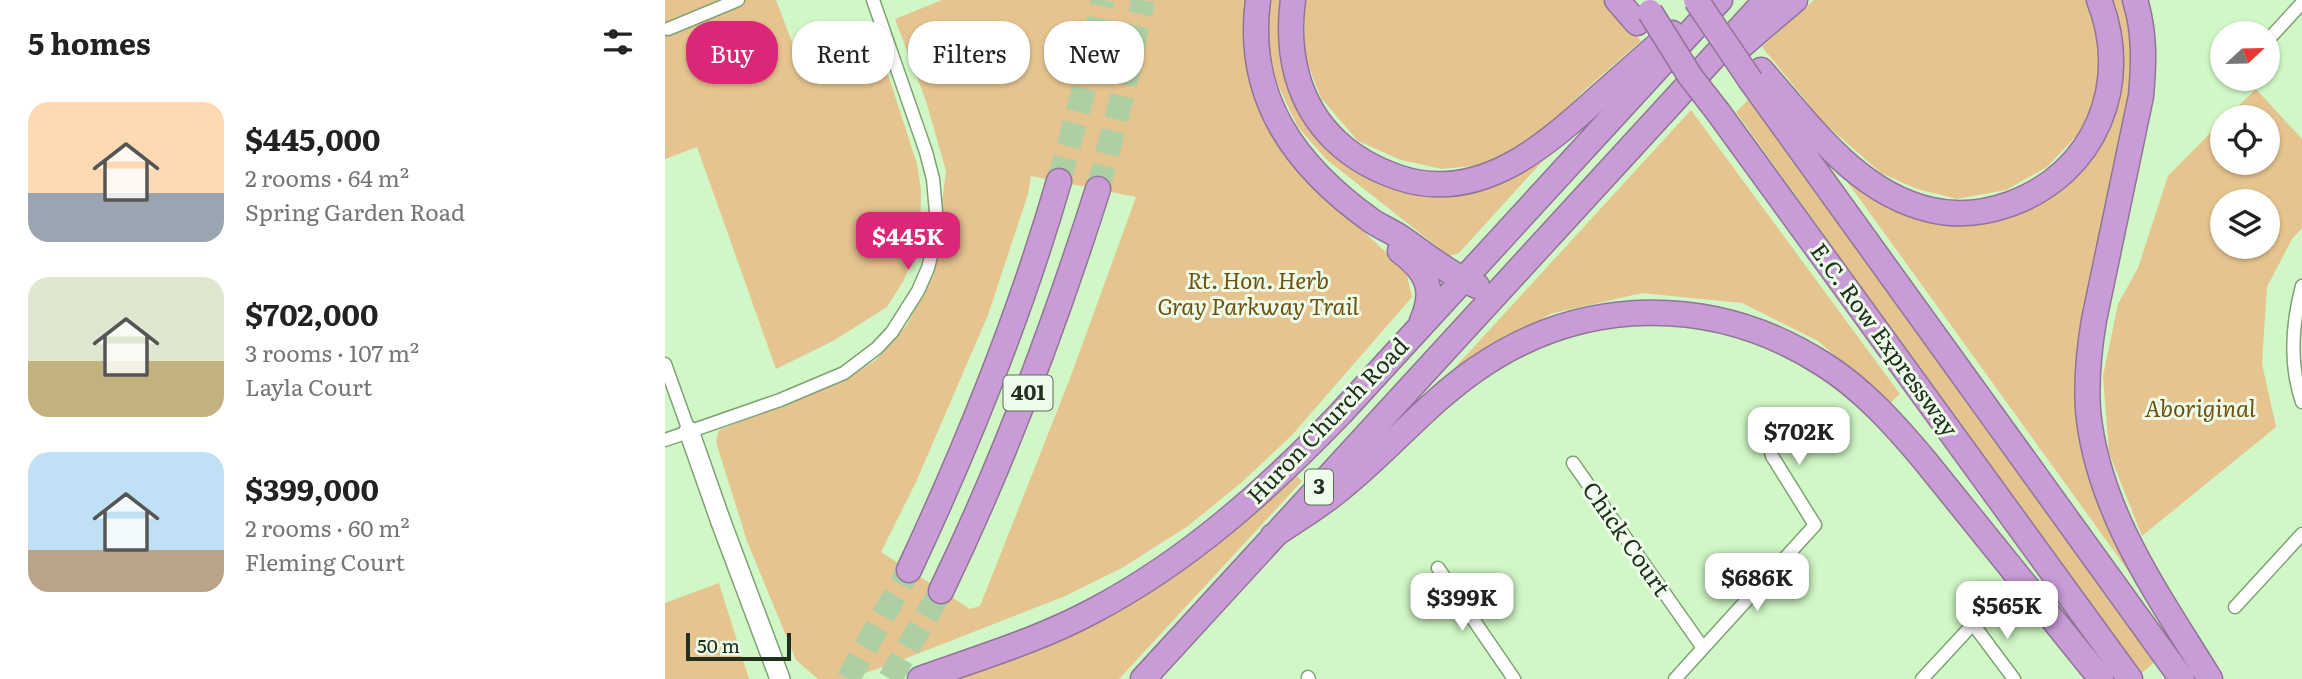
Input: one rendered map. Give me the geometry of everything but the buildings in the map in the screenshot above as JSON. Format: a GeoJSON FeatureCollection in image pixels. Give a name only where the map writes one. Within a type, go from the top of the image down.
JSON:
{"type":"FeatureCollection","features":[{"type":"Feature","properties":{"kind":"highway"},"geometry":{"type":"LineString","coordinates":[[1258,0],[1255,33],[1259,72],[1271,108],[1280,126],[1315,171],[1374,223],[1391,244],[1416,262],[1429,290],[1428,306],[1420,325]]}},
{"type":"Feature","properties":{"kind":"highway"},"geometry":{"type":"LineString","coordinates":[[1293,0],[1290,38],[1293,64],[1303,93],[1324,128],[1349,152],[1378,170],[1423,184],[1445,185],[1485,178],[1540,148],[1646,55],[1710,4]]}},
{"type":"Feature","properties":{"kind":"highway","name":"E.C. Row Expressway"},"geometry":{"type":"LineString","coordinates":[[1617,0],[1643,12],[1684,86],[1718,112],[2130,679]]}},
{"type":"Feature","properties":{"kind":"highway","name":"Huron Church Road"},"geometry":{"type":"LineString","coordinates":[[1143,679],[1684,86],[1766,0]]}},
{"type":"Feature","properties":{"kind":"highway"},"geometry":{"type":"LineString","coordinates":[[1684,86],[1746,44],[1795,0]]}},
{"type":"Feature","properties":{"kind":"highway"},"geometry":{"type":"LineString","coordinates":[[1756,76],[1841,159],[1887,193],[1931,210],[1977,212],[2023,199],[2042,189],[2066,169],[2089,142],[2107,102],[2112,78],[2110,36],[2099,0]]}},
{"type":"Feature","properties":{"kind":"highway"},"geometry":{"type":"LineString","coordinates":[[2135,0],[2144,40],[2141,96],[2094,320],[2088,357],[2088,411],[2100,470],[2116,516],[2142,567],[2210,679]]}},
{"type":"Feature","properties":{"kind":"highway","name":"E.C. Row Expressway"},"geometry":{"type":"LineString","coordinates":[[1710,4],[1728,50],[1756,76],[2182,679]]}},
{"type":"Feature","properties":{"kind":"highway","name":"Huron Church Road"},"geometry":{"type":"LineString","coordinates":[[920,679],[1037,636],[1092,612],[1184,555],[1238,513],[1294,461],[1710,4]]}},
{"type":"Feature","properties":{"kind":"highway","name":"401"},"geometry":{"type":"LineString","coordinates":[[909,570],[944,496],[996,368],[1041,244],[1059,181]]}},
{"type":"Feature","properties":{"kind":"highway","name":"401"},"geometry":{"type":"LineString","coordinates":[[941,590],[1014,429],[1049,338],[1098,189]]}},
{"type":"Feature","properties":{"kind":"highway"},"geometry":{"type":"LineString","coordinates":[[1374,223],[1396,234],[1462,279],[1495,294]]}},
{"type":"Feature","properties":{"kind":"highway"},"geometry":{"type":"LineString","coordinates":[[1273,536],[1335,493],[1462,380],[1514,346],[1564,326],[1622,314],[1649,312],[1711,317],[1797,348],[1825,365],[1876,407],[1926,462],[2101,679]]}},
{"type":"Feature","properties":{"kind":"street"},"geometry":{"type":"LineString","coordinates":[[667,29],[738,0]]}},
{"type":"Feature","properties":{"kind":"street"},"geometry":{"type":"LineString","coordinates":[[665,440],[790,396],[844,373],[893,332],[906,313],[928,268],[934,244],[936,212],[933,179],[873,0]]}},
{"type":"Feature","properties":{"kind":"street"},"geometry":{"type":"LineString","coordinates":[[2280,27],[2302,3]]}},
{"type":"Feature","properties":{"kind":"street"},"geometry":{"type":"LineString","coordinates":[[2302,286],[2292,337],[2297,387],[2302,402]]}},
{"type":"Feature","properties":{"kind":"street"},"geometry":{"type":"LineString","coordinates":[[665,364],[780,679]]}},
{"type":"Feature","properties":{"kind":"street"},"geometry":{"type":"LineString","coordinates":[[1675,679],[1815,525],[1772,456],[1763,417]]}},
{"type":"Feature","properties":{"kind":"street","name":"Chick Court"},"geometry":{"type":"LineString","coordinates":[[1573,463],[1703,648]]}},
{"type":"Feature","properties":{"kind":"street"},"geometry":{"type":"LineString","coordinates":[[2235,607],[2302,534]]}},
{"type":"Feature","properties":{"kind":"street"},"geometry":{"type":"LineString","coordinates":[[1438,568],[1514,679]]}},
{"type":"Feature","properties":{"kind":"street"},"geometry":{"type":"LineString","coordinates":[[1922,679],[1973,624],[2014,679]]}},
{"type":"Feature","properties":{"kind":"green space"},"geometry":{"type":"Polygon","coordinates":[[[665,0],[776,0],[792,42],[792,84],[891,84],[917,164],[921,190],[920,237],[904,280],[887,307],[833,341],[776,369],[697,147],[665,159],[665,0]]]}},
{"type":"Feature","properties":{"kind":"green space","name":"Rt. Hon. Herb Gray Parkway Trail"},"geometry":{"type":"Polygon","coordinates":[[[942,0],[1245,0],[1245,54],[1270,129],[1318,189],[1406,271],[1412,297],[1293,434],[1242,482],[1188,526],[1122,568],[1063,597],[889,665],[847,679],[818,679],[796,660],[747,541],[716,442],[719,430],[841,382],[876,360],[906,326],[933,276],[946,171],[920,84],[1030,84],[1030,21],[908,21],[908,53],[895,19],[942,0]],[[1031,176],[1028,194],[988,315],[916,482],[881,552],[970,609],[980,606],[1069,381],[1136,197],[1031,176]]]}},
{"type":"Feature","properties":{"kind":"green space"},"geometry":{"type":"Polygon","coordinates":[[[1267,0],[1281,0],[1281,48],[1311,125],[1425,192],[1548,155],[1459,253],[1449,256],[1326,159],[1298,127],[1276,81],[1267,46],[1267,0]]]}},
{"type":"Feature","properties":{"kind":"green space"},"geometry":{"type":"Polygon","coordinates":[[[1305,0],[1606,0],[1641,41],[1539,135],[1490,164],[1442,169],[1401,160],[1358,141],[1321,98],[1305,57],[1305,0]]]}},
{"type":"Feature","properties":{"kind":"green space"},"geometry":{"type":"Polygon","coordinates":[[[1814,0],[2091,0],[2104,59],[2097,98],[2082,130],[2047,167],[2006,190],[1957,199],[1917,189],[1881,173],[1824,123],[1762,47],[1814,0]]]}},
{"type":"Feature","properties":{"kind":"green space"},"geometry":{"type":"Polygon","coordinates":[[[2109,0],[2124,0],[2133,30],[2135,79],[2079,417],[2140,575],[2132,576],[1846,180],[1852,177],[1962,221],[2090,151],[2109,0]]]}},
{"type":"Feature","properties":{"kind":"green space","name":"Aboriginal"},"geometry":{"type":"Polygon","coordinates":[[[2254,91],[2258,91],[2271,105],[2239,105],[2254,91]]]}},
{"type":"Feature","properties":{"kind":"green space"},"geometry":{"type":"Polygon","coordinates":[[[1750,98],[2159,658],[2142,673],[1996,475],[1736,112],[1750,98]]]}},
{"type":"Feature","properties":{"kind":"green space"},"geometry":{"type":"Polygon","coordinates":[[[1691,110],[1900,394],[1890,403],[1818,341],[1742,303],[1642,293],[1550,314],[1439,385],[1691,110]]]}},
{"type":"Feature","properties":{"kind":"green space","name":"Aboriginal"},"geometry":{"type":"Polygon","coordinates":[[[2280,115],[2302,139],[2302,228],[2292,239],[2267,287],[2262,364],[2276,427],[2142,536],[2109,453],[2103,376],[2118,304],[2138,268],[2168,176],[2210,133],[2210,175],[2280,175],[2280,115]]]}},
{"type":"Feature","properties":{"kind":"green space"},"geometry":{"type":"Polygon","coordinates":[[[1297,476],[1302,481],[1119,679],[957,679],[1014,658],[1193,561],[1297,476]]]}},
{"type":"Feature","properties":{"kind":"green space"},"geometry":{"type":"Polygon","coordinates":[[[719,583],[749,679],[665,679],[665,603],[719,583]]]}},
{"type":"Feature","properties":{"kind":"tunnel"},"geometry":{"type":"LineString","coordinates":[[1059,181],[1085,85],[1103,0]]}},
{"type":"Feature","properties":{"kind":"tunnel"},"geometry":{"type":"LineString","coordinates":[[1098,189],[1143,0]]}},
{"type":"Feature","properties":{"kind":"tunnel"},"geometry":{"type":"LineString","coordinates":[[848,679],[909,570]]}},
{"type":"Feature","properties":{"kind":"tunnel"},"geometry":{"type":"LineString","coordinates":[[890,679],[941,591]]}}]}
